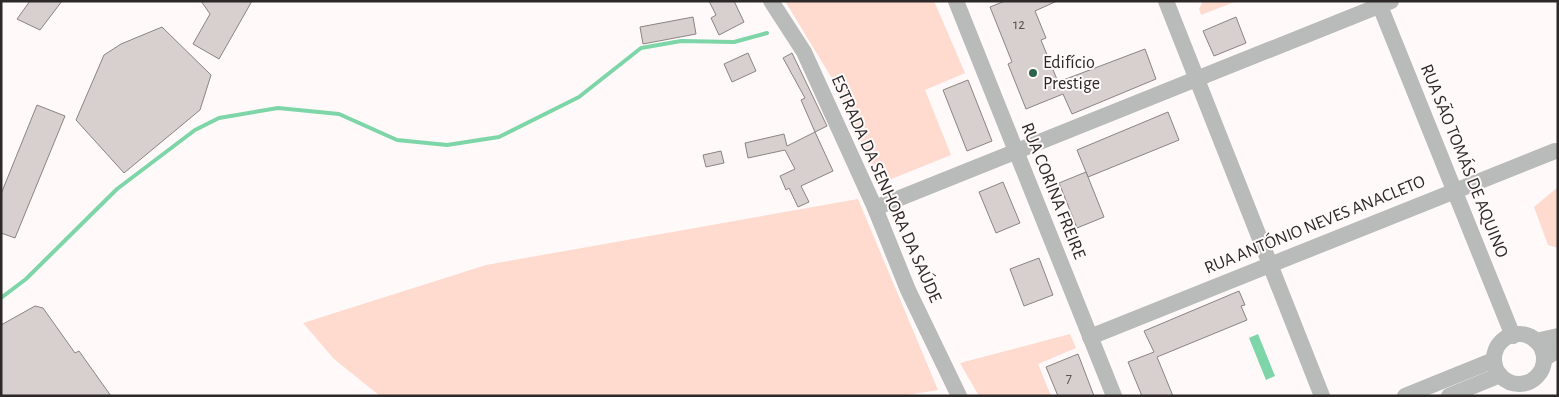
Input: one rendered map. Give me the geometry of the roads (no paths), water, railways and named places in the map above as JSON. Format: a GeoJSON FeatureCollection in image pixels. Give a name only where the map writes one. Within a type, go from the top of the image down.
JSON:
{"type":"FeatureCollection","features":[{"type":"Feature","properties":{"kind":"street","name":"ESTRADA DA SENHORA DA SAÚDE"},"geometry":{"type":"LineString","coordinates":[[771,1],[804,52],[875,208],[908,290],[947,376],[959,396]]}},
{"type":"Feature","properties":{"kind":"street","name":"RUA CORINA FREIRE"},"geometry":{"type":"LineString","coordinates":[[956,1],[1114,396]]}},
{"type":"Feature","properties":{"kind":"street"},"geometry":{"type":"LineString","coordinates":[[1166,1],[1322,396]]}},
{"type":"Feature","properties":{"kind":"street"},"geometry":{"type":"LineString","coordinates":[[875,208],[1383,3]]}},
{"type":"Feature","properties":{"kind":"street","name":"RUA SÃO TOMÁS DE AQUINO"},"geometry":{"type":"LineString","coordinates":[[1383,3],[1454,191],[1513,336]]}},
{"type":"Feature","properties":{"kind":"street","name":"RUA ANTÓNIO NEVES ANACLETO"},"geometry":{"type":"LineString","coordinates":[[1090,337],[1555,151]]}},
{"type":"Feature","properties":{"kind":"street"},"geometry":{"type":"LineString","coordinates":[[1513,336],[1527,336],[1536,341],[1542,350],[1551,355],[1539,375],[1527,383],[1512,383],[1497,368],[1499,345],[1513,336]]}},
{"type":"Feature","properties":{"kind":"street"},"geometry":{"type":"LineString","coordinates":[[1536,341],[1558,336]]}},
{"type":"Feature","properties":{"kind":"street"},"geometry":{"type":"LineString","coordinates":[[1405,396],[1497,368]]}},
{"type":"Feature","properties":{"kind":"street"},"geometry":{"type":"LineString","coordinates":[[1449,396],[1497,368]]}},
{"type":"Feature","properties":{"kind":"waterway"},"geometry":{"type":"LineString","coordinates":[[1,298],[26,279],[117,189],[195,130],[219,118],[278,108],[339,114],[397,140],[447,145],[499,137],[579,97],[641,48],[681,41],[734,42],[767,33]]}},
{"type":"Feature","properties":{"kind":"place","name":"Edifício Prestige"},"geometry":{"type":"Point","coordinates":[1033,73]}}]}
